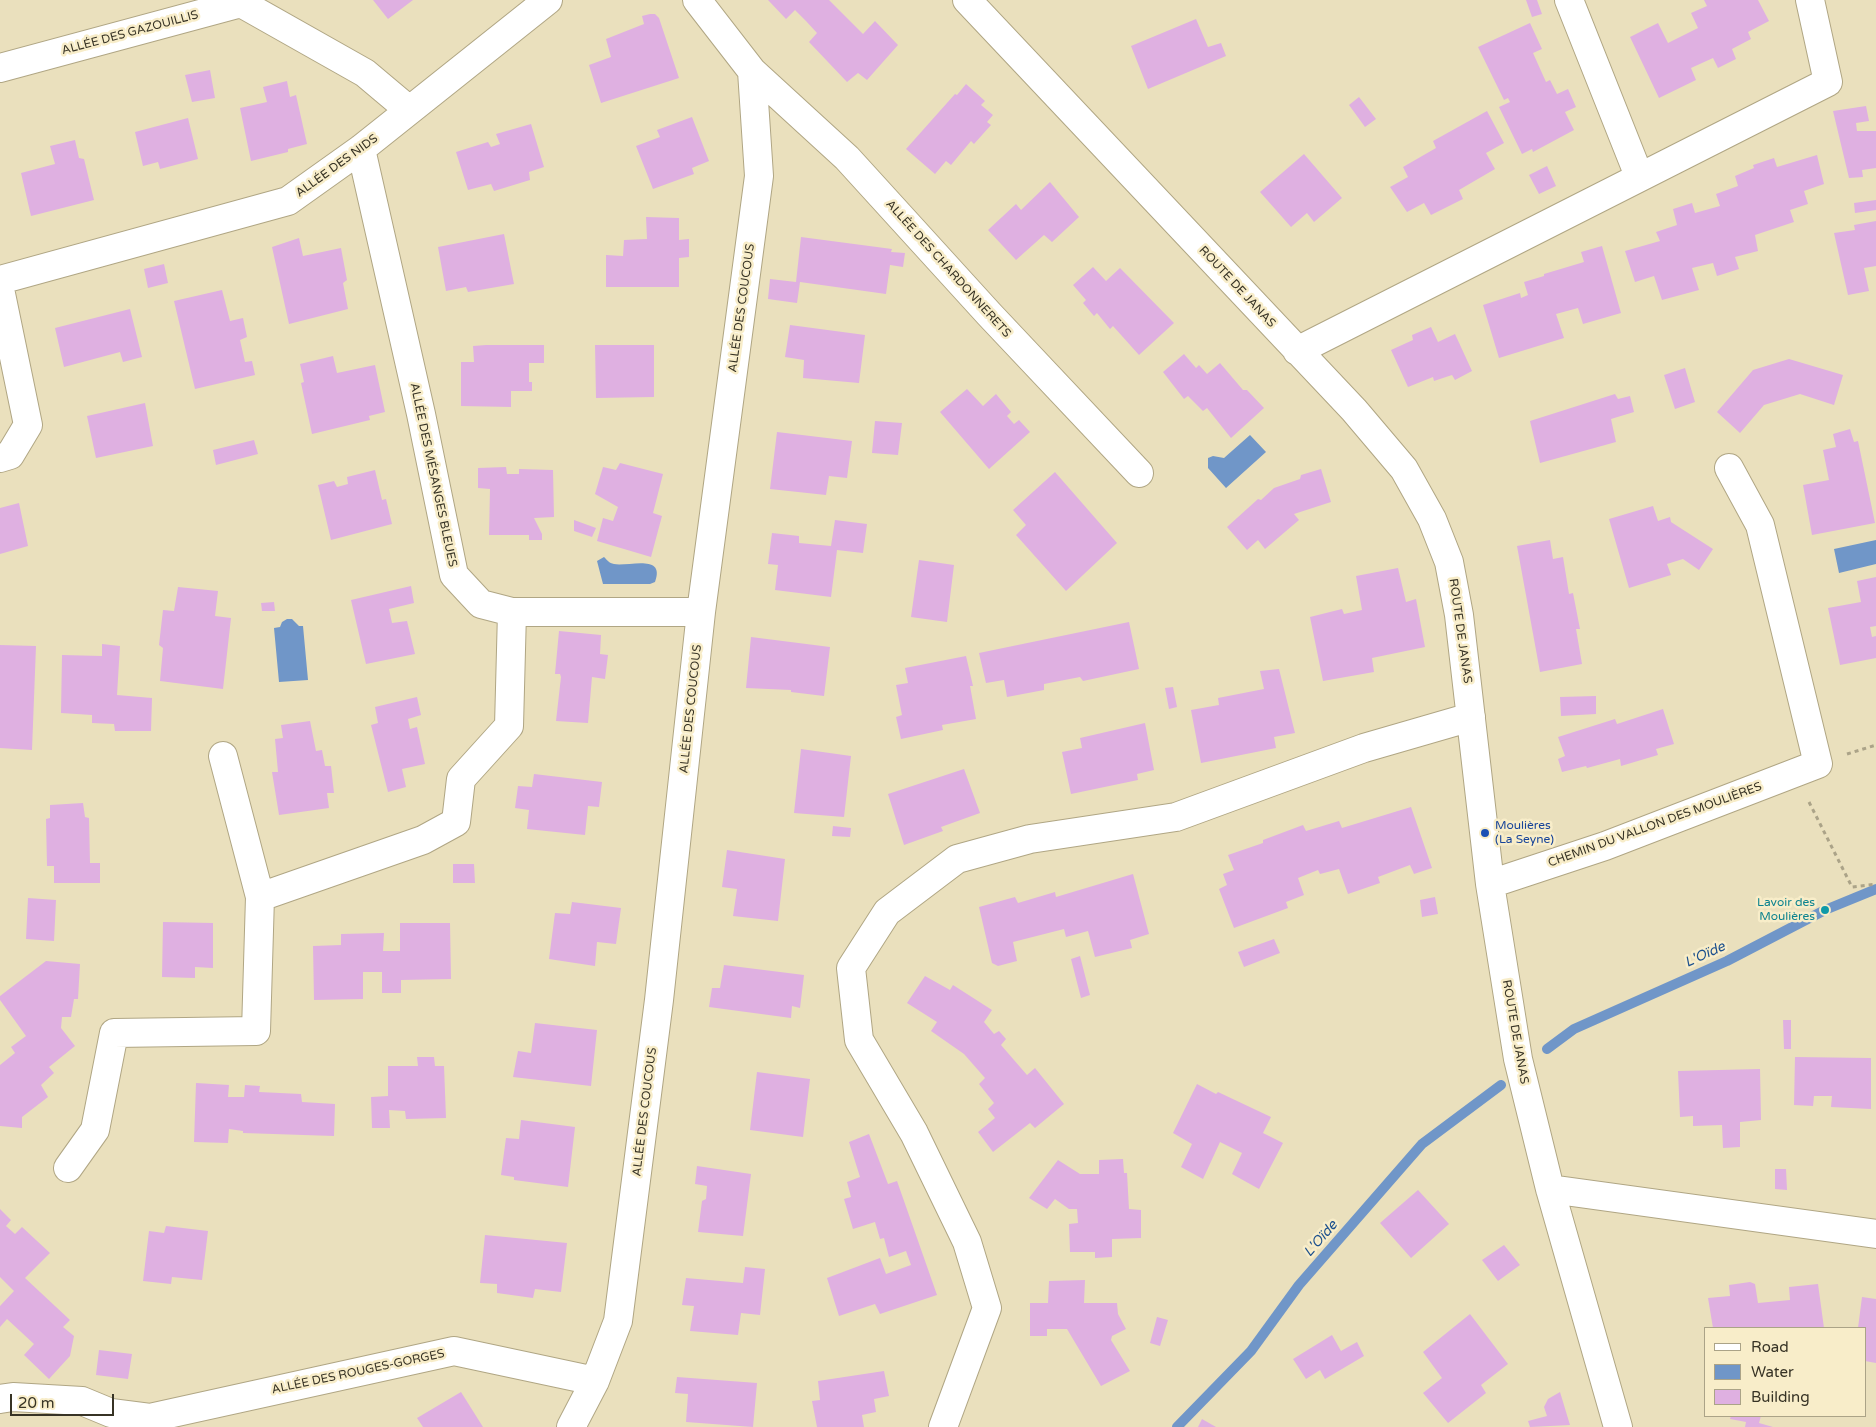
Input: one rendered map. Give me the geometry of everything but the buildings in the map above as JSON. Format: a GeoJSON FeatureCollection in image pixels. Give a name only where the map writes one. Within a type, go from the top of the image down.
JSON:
{"type":"FeatureCollection","features":[{"type":"Feature","properties":{"kind":"street","name":"ALLÉE DES NIDS"},"geometry":{"type":"LineString","coordinates":[[0,280],[288,201],[361,149],[548,0]]}},
{"type":"Feature","properties":{"kind":"street"},"geometry":{"type":"LineString","coordinates":[[698,0],[752,71]]}},
{"type":"Feature","properties":{"kind":"street","name":"ROUTE DE JANAS"},"geometry":{"type":"LineString","coordinates":[[968,0],[1354,410],[1404,469],[1432,518],[1449,562],[1459,615],[1490,884],[1518,1059],[1550,1189],[1618,1427]]}},
{"type":"Feature","properties":{"kind":"street"},"geometry":{"type":"LineString","coordinates":[[1569,0],[1639,176]]}},
{"type":"Feature","properties":{"kind":"street"},"geometry":{"type":"LineString","coordinates":[[1297,351],[1639,176],[1828,82],[1810,0]]}},
{"type":"Feature","properties":{"kind":"street","name":"ALLÉE DES GAZOUILLIS"},"geometry":{"type":"LineString","coordinates":[[0,68],[241,3],[364,73],[409,110]]}},
{"type":"Feature","properties":{"kind":"street","name":"ALLÉE DES CHARDONNERETS"},"geometry":{"type":"LineString","coordinates":[[752,71],[847,158],[989,314],[1139,473]]}},
{"type":"Feature","properties":{"kind":"street","name":"ALLÉE DES COUCOUS"},"geometry":{"type":"LineString","coordinates":[[571,1427],[595,1381],[618,1321],[659,1000],[701,612],[759,176],[752,71]]}},
{"type":"Feature","properties":{"kind":"street","name":"ALLÉE DES MÉSANGES BLEUES"},"geometry":{"type":"LineString","coordinates":[[361,149],[421,414],[454,575],[481,604],[512,612],[701,612]]}},
{"type":"Feature","properties":{"kind":"street"},"geometry":{"type":"LineString","coordinates":[[0,289],[28,424],[10,455],[0,458]]}},
{"type":"Feature","properties":{"kind":"street"},"geometry":{"type":"LineString","coordinates":[[1729,468],[1760,525],[1806,768]]}},
{"type":"Feature","properties":{"kind":"street"},"geometry":{"type":"LineString","coordinates":[[260,897],[423,840],[456,822],[461,779],[509,726],[512,612]]}},
{"type":"Feature","properties":{"kind":"street"},"geometry":{"type":"LineString","coordinates":[[943,1427],[987,1308],[967,1242],[914,1133],[859,1040],[850,968],[887,912],[957,859],[1030,839],[1176,817],[1364,748],[1472,717]]}},
{"type":"Feature","properties":{"kind":"street"},"geometry":{"type":"LineString","coordinates":[[68,1168],[95,1130],[114,1033],[256,1031],[260,897],[223,756]]}},
{"type":"Feature","properties":{"kind":"street","name":"CHEMIN DU VALLON DES MOULIÈRES"},"geometry":{"type":"LineString","coordinates":[[1490,884],[1605,846],[1806,768]]}},
{"type":"Feature","properties":{"kind":"street"},"geometry":{"type":"LineString","coordinates":[[1550,1189],[1876,1234]]}},
{"type":"Feature","properties":{"kind":"street","name":"ALLÉE DES ROUGES-GORGES"},"geometry":{"type":"LineString","coordinates":[[0,1399],[13,1397],[82,1401],[111,1413],[150,1418],[454,1351],[595,1381]]}},
{"type":"Feature","properties":{"kind":"path"},"geometry":{"type":"LineString","coordinates":[[1806,768],[1852,887],[1876,884]]}},
{"type":"Feature","properties":{"kind":"water"},"geometry":{"type":"Polygon","coordinates":[[[1250,435],[1266,452],[1226,488],[1208,468],[1208,458],[1213,456],[1224,458],[1250,435]]]}},
{"type":"Feature","properties":{"kind":"water"},"geometry":{"type":"Polygon","coordinates":[[[1876,540],[1876,564],[1839,573],[1834,549],[1876,540]]]}},
{"type":"Feature","properties":{"kind":"water"},"geometry":{"type":"Polygon","coordinates":[[[604,557],[614,564],[650,564],[655,567],[657,573],[655,582],[650,584],[603,584],[597,561],[604,557]]]}},
{"type":"Feature","properties":{"kind":"water"},"geometry":{"type":"Polygon","coordinates":[[[292,619],[299,626],[303,626],[308,680],[279,682],[274,628],[280,627],[282,622],[292,619]]]}},
{"type":"Feature","properties":{"kind":"waterway","name":"L'Oïde"},"geometry":{"type":"LineString","coordinates":[[1547,1049],[1574,1029],[1727,961],[1825,910],[1876,889]]}},
{"type":"Feature","properties":{"kind":"waterway","name":"L'Oïde"},"geometry":{"type":"LineString","coordinates":[[1177,1427],[1251,1351],[1299,1285],[1422,1144],[1501,1085]]}},
{"type":"Feature","properties":{"kind":"place","name":"Moulières (La Seyne)"},"geometry":{"type":"Point","coordinates":[1485,833]}},
{"type":"Feature","properties":{"kind":"place","name":"Lavoir des Moulières"},"geometry":{"type":"Point","coordinates":[1825,910]}}]}
